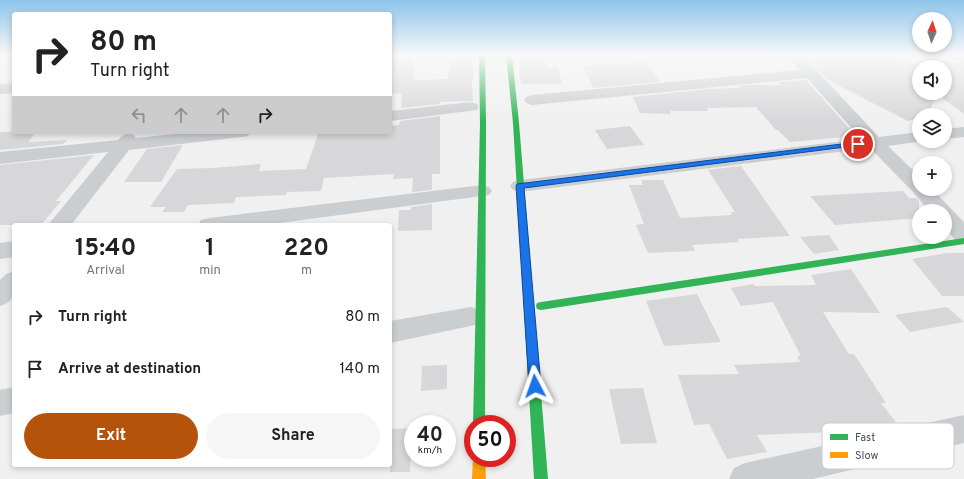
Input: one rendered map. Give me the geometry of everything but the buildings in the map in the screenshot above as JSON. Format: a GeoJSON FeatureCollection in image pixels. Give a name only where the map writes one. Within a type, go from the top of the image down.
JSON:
{"type":"FeatureCollection","features":[{"type":"Feature","properties":{"kind":"main road"},"geometry":{"type":"LineString","coordinates":[[480,415],[482,77]]}},
{"type":"Feature","properties":{"kind":"main road"},"geometry":{"type":"LineString","coordinates":[[511,77],[516,123],[541,479]]}},
{"type":"Feature","properties":{"kind":"main road"},"geometry":{"type":"LineString","coordinates":[[541,306],[964,241]]}},
{"type":"Feature","properties":{"kind":"main road"},"geometry":{"type":"LineString","coordinates":[[479,467],[479,479]]}},
{"type":"Feature","properties":{"kind":"street"},"geometry":{"type":"LineString","coordinates":[[532,100],[765,77]]}},
{"type":"Feature","properties":{"kind":"street"},"geometry":{"type":"LineString","coordinates":[[814,77],[874,142],[912,180]]}},
{"type":"Feature","properties":{"kind":"street"},"geometry":{"type":"LineString","coordinates":[[0,89],[12,88]]}},
{"type":"Feature","properties":{"kind":"street"},"geometry":{"type":"LineString","coordinates":[[392,116],[471,107]]}},
{"type":"Feature","properties":{"kind":"street"},"geometry":{"type":"LineString","coordinates":[[952,133],[964,132]]}},
{"type":"Feature","properties":{"kind":"street"},"geometry":{"type":"LineString","coordinates":[[0,158],[129,139],[210,134]]}},
{"type":"Feature","properties":{"kind":"street"},"geometry":{"type":"LineString","coordinates":[[520,186],[912,138]]}},
{"type":"Feature","properties":{"kind":"street"},"geometry":{"type":"LineString","coordinates":[[61,223],[129,139]]}},
{"type":"Feature","properties":{"kind":"street"},"geometry":{"type":"LineString","coordinates":[[225,223],[482,191]]}},
{"type":"Feature","properties":{"kind":"street"},"geometry":{"type":"LineString","coordinates":[[927,196],[935,204]]}},
{"type":"Feature","properties":{"kind":"street"},"geometry":{"type":"LineString","coordinates":[[952,223],[964,236]]}},
{"type":"Feature","properties":{"kind":"street"},"geometry":{"type":"LineString","coordinates":[[0,251],[12,249]]}},
{"type":"Feature","properties":{"kind":"street"},"geometry":{"type":"LineString","coordinates":[[0,297],[12,282]]}},
{"type":"Feature","properties":{"kind":"street"},"geometry":{"type":"LineString","coordinates":[[392,332],[471,317]]}},
{"type":"Feature","properties":{"kind":"street"},"geometry":{"type":"LineString","coordinates":[[0,402],[12,400]]}},
{"type":"Feature","properties":{"kind":"street"},"geometry":{"type":"LineString","coordinates":[[954,431],[964,429]]}},
{"type":"Feature","properties":{"kind":"street"},"geometry":{"type":"LineString","coordinates":[[745,479],[822,461]]}},
{"type":"Feature","properties":{"kind":"traffic: fast"},"geometry":{"type":"LineString","coordinates":[[479,415],[482,77]]}},
{"type":"Feature","properties":{"kind":"traffic: fast"},"geometry":{"type":"LineString","coordinates":[[511,77],[516,123],[541,479]]}},
{"type":"Feature","properties":{"kind":"traffic: fast"},"geometry":{"type":"LineString","coordinates":[[541,306],[964,241]]}},
{"type":"Feature","properties":{"kind":"traffic: slow"},"geometry":{"type":"LineString","coordinates":[[479,467],[479,479]]}},
{"type":"Feature","properties":{"kind":"route"},"geometry":{"type":"LineString","coordinates":[[535,386],[520,186],[858,144]]}}]}
